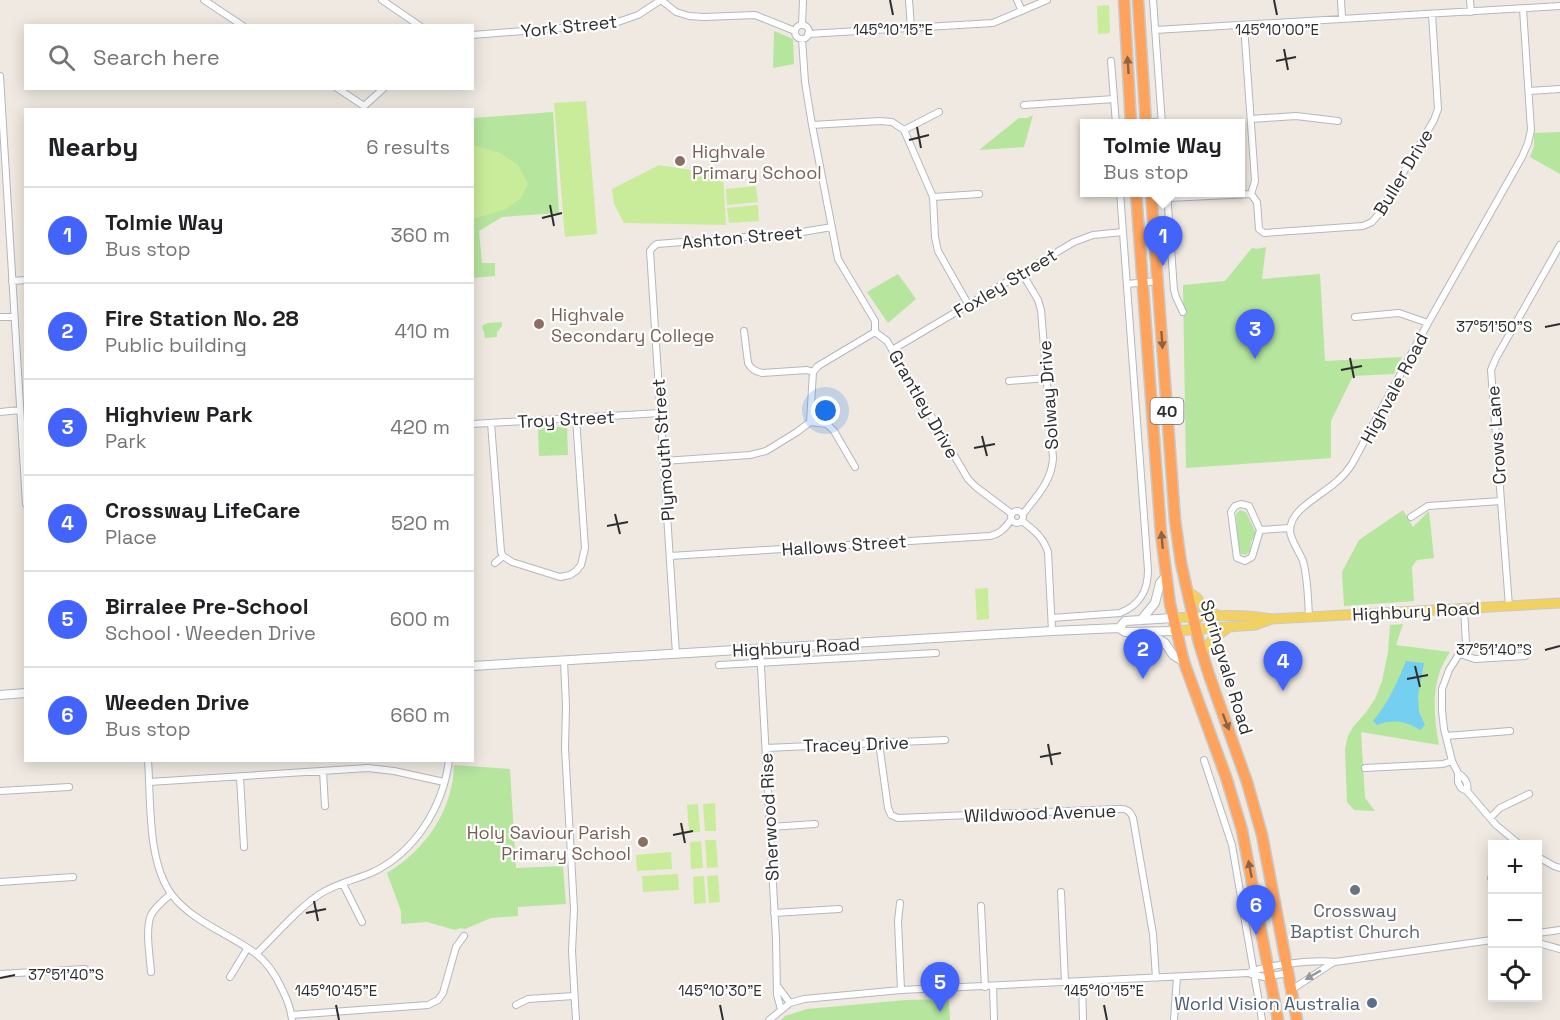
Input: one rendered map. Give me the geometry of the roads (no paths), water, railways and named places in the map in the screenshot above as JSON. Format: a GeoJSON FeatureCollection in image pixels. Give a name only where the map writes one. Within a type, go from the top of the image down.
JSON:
{"type":"FeatureCollection","features":[{"type":"Feature","properties":{"kind":"highway"},"geometry":{"type":"LineString","coordinates":[[1124,0],[1131,119]]}},
{"type":"Feature","properties":{"kind":"highway"},"geometry":{"type":"LineString","coordinates":[[1138,0],[1143,119]]}},
{"type":"Feature","properties":{"kind":"highway","name":"Springvale Road"},"geometry":{"type":"LineString","coordinates":[[1136,197],[1161,540],[1175,631],[1240,821],[1278,1020]]}},
{"type":"Feature","properties":{"kind":"highway","name":"Springvale Road"},"geometry":{"type":"LineString","coordinates":[[1151,197],[1175,520],[1186,591],[1202,652],[1257,815],[1266,851],[1297,1020]]}},
{"type":"Feature","properties":{"kind":"main road"},"geometry":{"type":"LineString","coordinates":[[1141,620],[1155,603],[1160,583],[1166,576]]}},
{"type":"Feature","properties":{"kind":"main road"},"geometry":{"type":"LineString","coordinates":[[1186,591],[1197,598],[1203,607],[1219,616]]}},
{"type":"Feature","properties":{"kind":"main road","name":"Highbury Road"},"geometry":{"type":"LineString","coordinates":[[1119,628],[1125,621],[1173,618],[1255,616],[1272,619],[1560,603]]}},
{"type":"Feature","properties":{"kind":"main road","name":"Highbury Road"},"geometry":{"type":"LineString","coordinates":[[474,666],[1052,631],[1119,628],[1125,632],[1175,631],[1255,625],[1272,619]]}},
{"type":"Feature","properties":{"kind":"main road"},"geometry":{"type":"LineString","coordinates":[[1202,652],[1228,627]]}},
{"type":"Feature","properties":{"kind":"main road"},"geometry":{"type":"LineString","coordinates":[[1147,632],[1165,643],[1173,655],[1184,662]]}},
{"type":"Feature","properties":{"kind":"main road"},"geometry":{"type":"LineString","coordinates":[[0,695],[24,693]]}},
{"type":"Feature","properties":{"kind":"street"},"geometry":{"type":"LineString","coordinates":[[204,0],[240,24]]}},
{"type":"Feature","properties":{"kind":"street"},"geometry":{"type":"LineString","coordinates":[[382,0],[417,24]]}},
{"type":"Feature","properties":{"kind":"street"},"geometry":{"type":"LineString","coordinates":[[661,0],[676,12],[689,16],[755,15],[795,31],[797,37],[802,39],[808,34],[993,23],[1047,0]]}},
{"type":"Feature","properties":{"kind":"street","name":"York Street"},"geometry":{"type":"LineString","coordinates":[[474,35],[612,24],[638,15],[661,0]]}},
{"type":"Feature","properties":{"kind":"street"},"geometry":{"type":"LineString","coordinates":[[802,25],[803,0]]}},
{"type":"Feature","properties":{"kind":"street"},"geometry":{"type":"LineString","coordinates":[[909,0],[911,28]]}},
{"type":"Feature","properties":{"kind":"street"},"geometry":{"type":"LineString","coordinates":[[1017,0],[1022,11]]}},
{"type":"Feature","properties":{"kind":"street"},"geometry":{"type":"LineString","coordinates":[[1153,0],[1162,119]]}},
{"type":"Feature","properties":{"kind":"street"},"geometry":{"type":"LineString","coordinates":[[1341,0],[1342,18]]}},
{"type":"Feature","properties":{"kind":"street"},"geometry":{"type":"LineString","coordinates":[[1470,0],[1471,12]]}},
{"type":"Feature","properties":{"kind":"street"},"geometry":{"type":"LineString","coordinates":[[1155,30],[1560,6]]}},
{"type":"Feature","properties":{"kind":"street","name":"Highvale Road"},"geometry":{"type":"LineString","coordinates":[[1290,528],[1298,512],[1339,482],[1349,470],[1428,323],[1526,150],[1531,130],[1523,9]]}},
{"type":"Feature","properties":{"kind":"street","name":"Buller Drive"},"geometry":{"type":"LineString","coordinates":[[1244,25],[1255,181],[1251,194],[1257,202],[1259,229],[1264,232],[1362,226],[1372,222],[1434,120],[1438,109],[1432,14]]}},
{"type":"Feature","properties":{"kind":"street"},"geometry":{"type":"LineString","coordinates":[[795,31],[802,25]]}},
{"type":"Feature","properties":{"kind":"street"},"geometry":{"type":"LineString","coordinates":[[802,25],[808,29],[808,34]]}},
{"type":"Feature","properties":{"kind":"street","name":"Grantley Drive"},"geometry":{"type":"LineString","coordinates":[[802,39],[805,82],[812,125],[838,259],[875,321],[875,332],[887,341],[968,479],[1012,517]]}},
{"type":"Feature","properties":{"kind":"street"},"geometry":{"type":"LineString","coordinates":[[1111,62],[1116,119]]}},
{"type":"Feature","properties":{"kind":"street"},"geometry":{"type":"LineString","coordinates":[[0,76],[24,473]]}},
{"type":"Feature","properties":{"kind":"street"},"geometry":{"type":"LineString","coordinates":[[1529,91],[1560,89]]}},
{"type":"Feature","properties":{"kind":"street"},"geometry":{"type":"LineString","coordinates":[[340,90],[364,108],[382,90]]}},
{"type":"Feature","properties":{"kind":"street"},"geometry":{"type":"LineString","coordinates":[[1024,105],[1114,99]]}},
{"type":"Feature","properties":{"kind":"street"},"geometry":{"type":"LineString","coordinates":[[904,130],[939,112]]}},
{"type":"Feature","properties":{"kind":"street"},"geometry":{"type":"LineString","coordinates":[[1251,119],[1296,116],[1338,121]]}},
{"type":"Feature","properties":{"kind":"street"},"geometry":{"type":"LineString","coordinates":[[812,125],[880,121],[892,122],[904,130],[933,197],[935,237],[939,251],[969,304]]}},
{"type":"Feature","properties":{"kind":"street"},"geometry":{"type":"LineString","coordinates":[[933,197],[979,194]]}},
{"type":"Feature","properties":{"kind":"street"},"geometry":{"type":"LineString","coordinates":[[1245,194],[1251,194]]}},
{"type":"Feature","properties":{"kind":"street"},"geometry":{"type":"LineString","coordinates":[[1052,618],[1116,614],[1130,609],[1137,603],[1147,586],[1148,570],[1120,197]]}},
{"type":"Feature","properties":{"kind":"street"},"geometry":{"type":"LineString","coordinates":[[1167,197],[1174,290],[1183,312]]}},
{"type":"Feature","properties":{"kind":"street","name":"Ashton Street"},"geometry":{"type":"LineString","coordinates":[[652,247],[662,244],[796,233],[832,227]]}},
{"type":"Feature","properties":{"kind":"street","name":"Foxley Street"},"geometry":{"type":"LineString","coordinates":[[892,350],[1082,239],[1094,235],[1123,232]]}},
{"type":"Feature","properties":{"kind":"street","name":"Crows Lane"},"geometry":{"type":"LineString","coordinates":[[1509,606],[1491,370],[1560,245]]}},
{"type":"Feature","properties":{"kind":"street","name":"Plymouth Street"},"geometry":{"type":"LineString","coordinates":[[652,247],[650,255],[676,654]]}},
{"type":"Feature","properties":{"kind":"street","name":"Solway Drive"},"geometry":{"type":"LineString","coordinates":[[1022,518],[1046,484],[1053,464],[1041,310],[1023,273]]}},
{"type":"Feature","properties":{"kind":"street"},"geometry":{"type":"LineString","coordinates":[[12,281],[24,280]]}},
{"type":"Feature","properties":{"kind":"street"},"geometry":{"type":"LineString","coordinates":[[1127,284],[1158,281]]}},
{"type":"Feature","properties":{"kind":"street"},"geometry":{"type":"LineString","coordinates":[[1355,317],[1400,313],[1428,323]]}},
{"type":"Feature","properties":{"kind":"street"},"geometry":{"type":"LineString","coordinates":[[0,317],[14,317]]}},
{"type":"Feature","properties":{"kind":"street"},"geometry":{"type":"LineString","coordinates":[[744,331],[748,363],[756,371],[762,374],[807,370],[813,372]]}},
{"type":"Feature","properties":{"kind":"street"},"geometry":{"type":"LineString","coordinates":[[810,422],[813,372],[818,366],[875,332]]}},
{"type":"Feature","properties":{"kind":"street"},"geometry":{"type":"LineString","coordinates":[[1009,381],[1047,378]]}},
{"type":"Feature","properties":{"kind":"street"},"geometry":{"type":"LineString","coordinates":[[0,412],[20,410]]}},
{"type":"Feature","properties":{"kind":"street","name":"Troy Street"},"geometry":{"type":"LineString","coordinates":[[474,424],[660,413]]}},
{"type":"Feature","properties":{"kind":"street"},"geometry":{"type":"LineString","coordinates":[[491,423],[500,546],[503,556],[512,562],[560,577],[576,571],[581,565],[585,548],[576,418]]}},
{"type":"Feature","properties":{"kind":"street"},"geometry":{"type":"LineString","coordinates":[[664,461],[750,455],[766,451],[810,422],[827,424],[834,431],[855,467]]}},
{"type":"Feature","properties":{"kind":"street"},"geometry":{"type":"LineString","coordinates":[[1411,517],[1428,506],[1501,501]]}},
{"type":"Feature","properties":{"kind":"street"},"geometry":{"type":"LineString","coordinates":[[1245,504],[1249,506],[1260,530],[1252,557],[1245,561],[1237,558],[1232,512],[1235,506],[1245,504]]}},
{"type":"Feature","properties":{"kind":"street"},"geometry":{"type":"LineString","coordinates":[[1022,518],[1015,523],[1012,517],[1017,512],[1037,533],[1048,552],[1052,631]]}},
{"type":"Feature","properties":{"kind":"street","name":"Hallows Street"},"geometry":{"type":"LineString","coordinates":[[670,556],[990,536],[1002,531],[1012,517]]}},
{"type":"Feature","properties":{"kind":"street"},"geometry":{"type":"LineString","coordinates":[[1260,530],[1290,528],[1305,570],[1309,617]]}},
{"type":"Feature","properties":{"kind":"street"},"geometry":{"type":"LineString","coordinates":[[495,563],[503,556]]}},
{"type":"Feature","properties":{"kind":"street"},"geometry":{"type":"LineString","coordinates":[[1464,609],[1466,643],[1449,670],[1442,688],[1442,711],[1446,736],[1461,788],[1467,791],[1490,818],[1515,840]]}},
{"type":"Feature","properties":{"kind":"street","name":"Sherwood Rise"},"geometry":{"type":"LineString","coordinates":[[760,649],[777,995],[781,1009]]}},
{"type":"Feature","properties":{"kind":"street"},"geometry":{"type":"LineString","coordinates":[[719,664],[936,652]]}},
{"type":"Feature","properties":{"kind":"street"},"geometry":{"type":"LineString","coordinates":[[1460,654],[1475,659],[1525,656]]}},
{"type":"Feature","properties":{"kind":"street"},"geometry":{"type":"LineString","coordinates":[[564,660],[565,748],[574,909],[572,951],[576,1020]]}},
{"type":"Feature","properties":{"kind":"street"},"geometry":{"type":"LineString","coordinates":[[1446,736],[1510,731]]}},
{"type":"Feature","properties":{"kind":"street","name":"Tracey Drive"},"geometry":{"type":"LineString","coordinates":[[766,748],[945,740]]}},
{"type":"Feature","properties":{"kind":"street","name":"Wildwood Avenue"},"geometry":{"type":"LineString","coordinates":[[879,743],[888,808],[891,815],[898,818],[1122,808],[1129,811],[1133,818],[1153,934],[1156,978]]}},
{"type":"Feature","properties":{"kind":"street"},"geometry":{"type":"LineString","coordinates":[[1204,760],[1231,841],[1251,973],[1262,1020]]}},
{"type":"Feature","properties":{"kind":"street"},"geometry":{"type":"LineString","coordinates":[[1365,768],[1443,764],[1452,760]]}},
{"type":"Feature","properties":{"kind":"street"},"geometry":{"type":"LineString","coordinates":[[148,762],[156,858],[171,894],[198,918],[256,954],[274,974],[288,1001],[292,1017],[428,1005],[438,1000],[443,993],[456,947],[464,936]]}},
{"type":"Feature","properties":{"kind":"street"},"geometry":{"type":"LineString","coordinates":[[256,954],[305,905],[321,894],[386,865],[410,845],[421,832],[439,800],[449,762]]}},
{"type":"Feature","properties":{"kind":"street"},"geometry":{"type":"LineString","coordinates":[[149,782],[376,769],[444,782]]}},
{"type":"Feature","properties":{"kind":"street"},"geometry":{"type":"LineString","coordinates":[[323,771],[325,806]]}},
{"type":"Feature","properties":{"kind":"street"},"geometry":{"type":"LineString","coordinates":[[240,777],[244,847]]}},
{"type":"Feature","properties":{"kind":"street"},"geometry":{"type":"LineString","coordinates":[[0,791],[69,787]]}},
{"type":"Feature","properties":{"kind":"street"},"geometry":{"type":"LineString","coordinates":[[1490,818],[1500,808],[1529,794]]}},
{"type":"Feature","properties":{"kind":"street"},"geometry":{"type":"LineString","coordinates":[[770,826],[815,824]]}},
{"type":"Feature","properties":{"kind":"street"},"geometry":{"type":"LineString","coordinates":[[1542,859],[1560,868]]}},
{"type":"Feature","properties":{"kind":"street"},"geometry":{"type":"LineString","coordinates":[[0,882],[74,878]]}},
{"type":"Feature","properties":{"kind":"street"},"geometry":{"type":"LineString","coordinates":[[344,884],[363,921]]}},
{"type":"Feature","properties":{"kind":"street"},"geometry":{"type":"LineString","coordinates":[[1061,892],[1065,982]]}},
{"type":"Feature","properties":{"kind":"street"},"geometry":{"type":"LineString","coordinates":[[151,972],[148,928],[151,916],[171,894]]}},
{"type":"Feature","properties":{"kind":"street"},"geometry":{"type":"LineString","coordinates":[[900,903],[898,921],[901,990]]}},
{"type":"Feature","properties":{"kind":"street"},"geometry":{"type":"LineString","coordinates":[[981,906],[985,987]]}},
{"type":"Feature","properties":{"kind":"street"},"geometry":{"type":"LineString","coordinates":[[774,913],[839,909]]}},
{"type":"Feature","properties":{"kind":"street"},"geometry":{"type":"LineString","coordinates":[[1542,932],[1560,930]]}},
{"type":"Feature","properties":{"kind":"street"},"geometry":{"type":"LineString","coordinates":[[769,1020],[790,1003],[804,999],[901,990],[1269,972],[1327,961],[1335,962],[1488,941]]}},
{"type":"Feature","properties":{"kind":"street"},"geometry":{"type":"LineString","coordinates":[[1542,945],[1560,949]]}},
{"type":"Feature","properties":{"kind":"street"},"geometry":{"type":"LineString","coordinates":[[230,977],[248,949]]}},
{"type":"Feature","properties":{"kind":"street"},"geometry":{"type":"LineString","coordinates":[[1291,990],[1335,962]]}},
{"type":"Feature","properties":{"kind":"street"},"geometry":{"type":"LineString","coordinates":[[0,974],[85,969]]}},
{"type":"Feature","properties":{"kind":"street"},"geometry":{"type":"LineString","coordinates":[[1174,1020],[1177,977]]}},
{"type":"Feature","properties":{"kind":"street"},"geometry":{"type":"LineString","coordinates":[[1082,981],[1083,1020]]}},
{"type":"Feature","properties":{"kind":"street"},"geometry":{"type":"LineString","coordinates":[[778,986],[790,1003]]}},
{"type":"Feature","properties":{"kind":"street"},"geometry":{"type":"LineString","coordinates":[[993,986],[994,1020]]}},
{"type":"Feature","properties":{"kind":"street"},"geometry":{"type":"LineString","coordinates":[[516,1005],[528,999],[574,996]]}},
{"type":"Feature","properties":{"kind":"water"},"geometry":{"type":"Polygon","coordinates":[[[1406,661],[1424,663],[1418,696],[1419,712],[1425,725],[1420,730],[1399,722],[1377,725],[1373,721],[1392,692],[1406,661]]]}},
{"type":"Feature","properties":{"kind":"place","name":"Highvale Primary School"},"geometry":{"type":"Point","coordinates":[680,161]}},
{"type":"Feature","properties":{"kind":"place","name":"Tolmie Way"},"geometry":{"type":"Point","coordinates":[1163,266]}},
{"type":"Feature","properties":{"kind":"place","name":"Highvale Secondary College"},"geometry":{"type":"Point","coordinates":[539,324]}},
{"type":"Feature","properties":{"kind":"place","name":"Highview Park"},"geometry":{"type":"Point","coordinates":[1255,359]}},
{"type":"Feature","properties":{"kind":"place","name":"Fire Station No. 28"},"geometry":{"type":"Point","coordinates":[1143,679]}},
{"type":"Feature","properties":{"kind":"place","name":"Crossway LifeCare"},"geometry":{"type":"Point","coordinates":[1283,691]}},
{"type":"Feature","properties":{"kind":"place","name":"Holy Saviour Parish Primary School"},"geometry":{"type":"Point","coordinates":[643,842]}},
{"type":"Feature","properties":{"kind":"place","name":"Crossway Baptist Church"},"geometry":{"type":"Point","coordinates":[1355,890]}},
{"type":"Feature","properties":{"kind":"place","name":"Weeden Drive"},"geometry":{"type":"Point","coordinates":[1256,935]}},
{"type":"Feature","properties":{"kind":"place","name":"World Vision Australia"},"geometry":{"type":"Point","coordinates":[1372,1003]}},
{"type":"Feature","properties":{"kind":"place","name":"Birralee Pre-School"},"geometry":{"type":"Point","coordinates":[940,1012]}}]}
